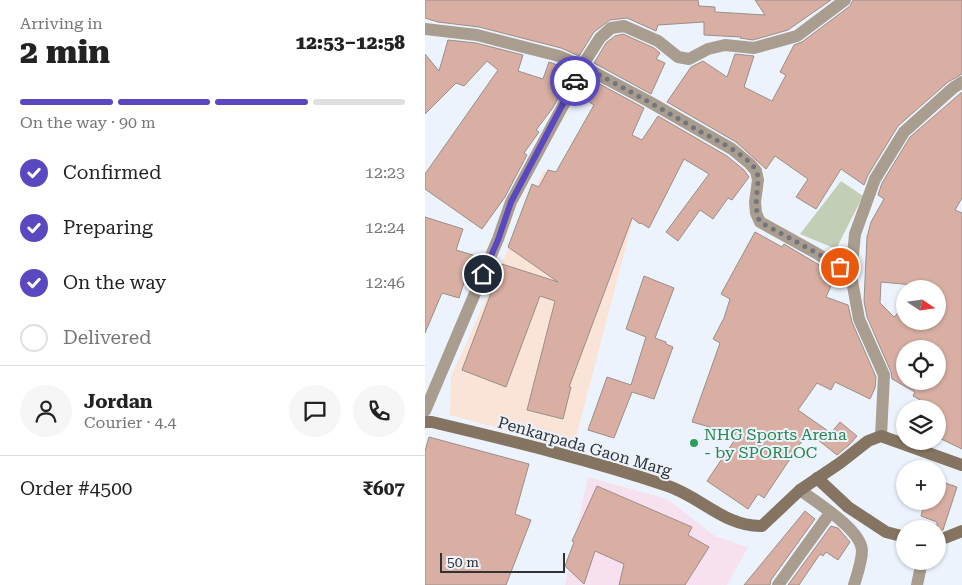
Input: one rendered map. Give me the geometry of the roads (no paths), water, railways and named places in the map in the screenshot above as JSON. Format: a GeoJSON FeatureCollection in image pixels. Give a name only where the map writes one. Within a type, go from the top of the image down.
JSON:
{"type":"FeatureCollection","features":[{"type":"Feature","properties":{"kind":"street"},"geometry":{"type":"LineString","coordinates":[[425,411],[498,240],[511,202],[572,89],[582,66],[600,38],[611,28],[624,26],[658,41],[678,57],[689,59],[708,48],[725,45],[754,48],[797,36],[845,0]]}},
{"type":"Feature","properties":{"kind":"street"},"geometry":{"type":"LineString","coordinates":[[425,29],[477,36],[559,56],[582,66],[732,149],[756,171],[758,180],[755,202],[756,213],[760,222],[817,253],[851,275]]}},
{"type":"Feature","properties":{"kind":"street"},"geometry":{"type":"LineString","coordinates":[[962,82],[904,132],[875,179],[855,234],[851,275],[859,319],[884,375],[881,436],[962,465]]}},
{"type":"Feature","properties":{"kind":"street","name":"Penkarpada Gaon Marg"},"geometry":{"type":"LineString","coordinates":[[425,422],[433,422],[527,444],[671,487],[736,523],[750,526],[761,526],[800,490],[868,441],[881,436]]}},
{"type":"Feature","properties":{"kind":"street"},"geometry":{"type":"LineString","coordinates":[[817,478],[848,507],[886,532],[896,535]]}},
{"type":"Feature","properties":{"kind":"street"},"geometry":{"type":"LineString","coordinates":[[800,490],[852,530],[859,539],[862,551],[854,585]]}},
{"type":"Feature","properties":{"kind":"street"},"geometry":{"type":"LineString","coordinates":[[778,585],[830,513]]}},
{"type":"Feature","properties":{"kind":"street"},"geometry":{"type":"LineString","coordinates":[[946,537],[962,531]]}},
{"type":"Feature","properties":{"kind":"street"},"geometry":{"type":"LineString","coordinates":[[917,585],[920,570]]}},
{"type":"Feature","properties":{"kind":"place","name":"NHG Sports Arena - by SPORLOC"},"geometry":{"type":"Point","coordinates":[694,443]}}]}
